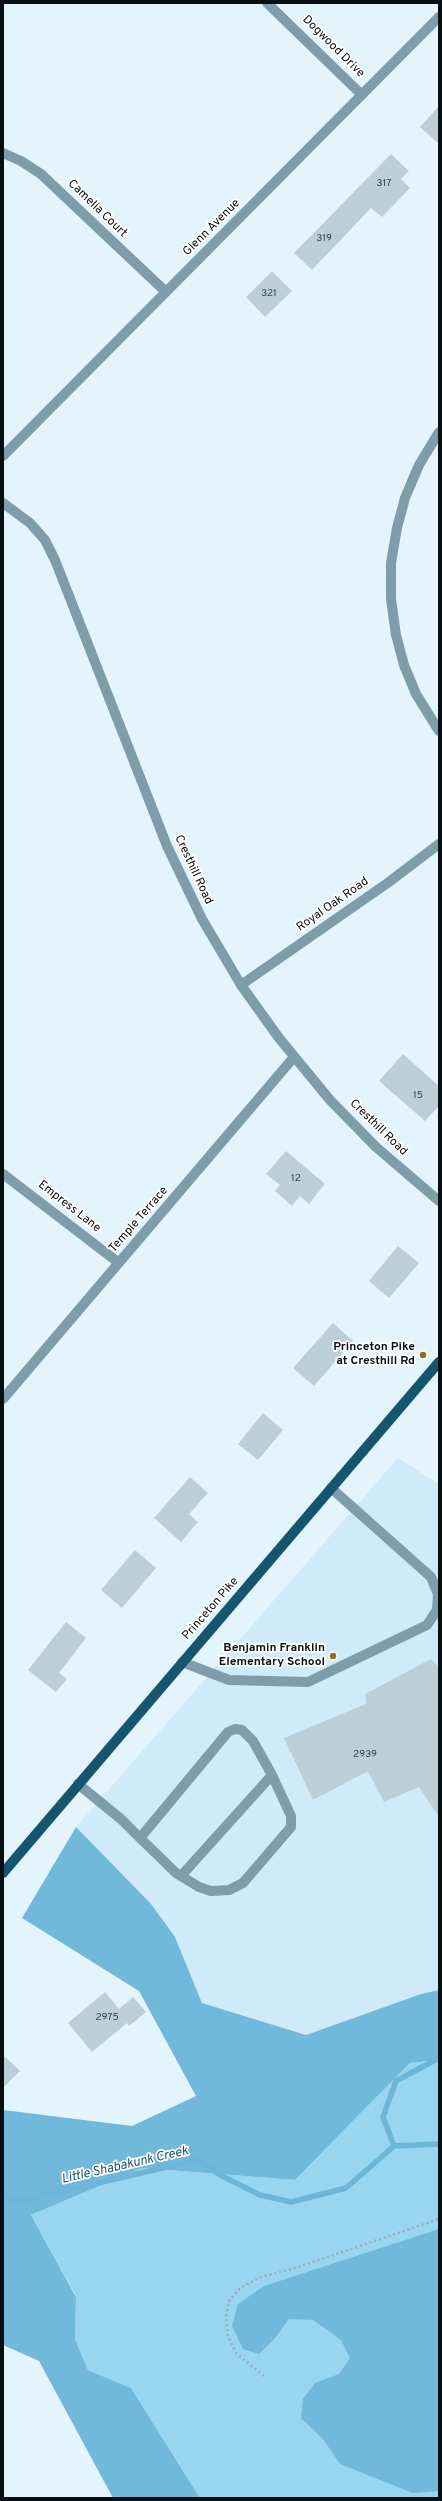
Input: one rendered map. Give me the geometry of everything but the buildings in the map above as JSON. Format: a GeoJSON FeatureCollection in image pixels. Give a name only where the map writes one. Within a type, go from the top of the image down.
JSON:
{"type":"FeatureCollection","features":[{"type":"Feature","properties":{"kind":"main road","name":"Princeton Pike"},"geometry":{"type":"LineString","coordinates":[[3,1873],[439,1362]]}},
{"type":"Feature","properties":{"kind":"street","name":"Dogwood Drive"},"geometry":{"type":"LineString","coordinates":[[267,3],[362,95]]}},
{"type":"Feature","properties":{"kind":"street","name":"Glenn Avenue"},"geometry":{"type":"LineString","coordinates":[[3,456],[439,17]]}},
{"type":"Feature","properties":{"kind":"street","name":"Camelia Court"},"geometry":{"type":"LineString","coordinates":[[3,153],[21,161],[42,174],[166,292]]}},
{"type":"Feature","properties":{"kind":"street"},"geometry":{"type":"LineString","coordinates":[[439,432],[419,465],[405,498],[397,528],[391,563],[391,592],[396,634],[404,665],[416,694],[439,731]]}},
{"type":"Feature","properties":{"kind":"street","name":"Cresthill Road"},"geometry":{"type":"LineString","coordinates":[[3,503],[30,523],[45,540],[55,560],[166,846],[202,919],[241,986],[294,1057],[330,1100],[376,1146],[439,1201]]}},
{"type":"Feature","properties":{"kind":"street","name":"Royal Oak Road"},"geometry":{"type":"LineString","coordinates":[[241,986],[390,882],[439,844]]}},
{"type":"Feature","properties":{"kind":"street","name":"Temple Terrace"},"geometry":{"type":"LineString","coordinates":[[3,1399],[294,1057]]}},
{"type":"Feature","properties":{"kind":"street","name":"Empress Lane"},"geometry":{"type":"LineString","coordinates":[[3,1174],[119,1263]]}},
{"type":"Feature","properties":{"kind":"street"},"geometry":{"type":"LineString","coordinates":[[182,1662],[229,1680],[308,1682],[427,1625],[436,1610],[438,1594],[431,1577],[331,1488]]}},
{"type":"Feature","properties":{"kind":"street"},"geometry":{"type":"LineString","coordinates":[[78,1784],[181,1876],[199,1887],[211,1891],[229,1890],[243,1883],[291,1827],[291,1816],[272,1775],[253,1741],[242,1730],[235,1729],[228,1732],[140,1838]]}},
{"type":"Feature","properties":{"kind":"street"},"geometry":{"type":"LineString","coordinates":[[181,1876],[272,1775]]}},
{"type":"Feature","properties":{"kind":"path"},"geometry":{"type":"LineString","coordinates":[[264,2376],[236,2354],[228,2336],[226,2317],[229,2301],[240,2288],[261,2277],[292,2270],[439,2219]]}},
{"type":"Feature","properties":{"kind":"shaded area","name":"Benjamin Franklin Elementary School"},"geometry":{"type":"Polygon","coordinates":[[[398,1458],[439,1484],[439,1990],[421,1994],[306,2035],[202,2003],[175,1937],[76,1827],[398,1458]]]}},
{"type":"Feature","properties":{"kind":"shaded area"},"geometry":{"type":"Polygon","coordinates":[[[76,1827],[151,1904],[175,1937],[202,2003],[306,2035],[421,1994],[439,1990],[439,2060],[410,2063],[295,2180],[142,2168],[31,2215],[76,2297],[75,2339],[88,2370],[131,2388],[200,2498],[113,2498],[39,2361],[3,2345],[3,2110],[132,2126],[196,2096],[139,1991],[22,1918],[76,1827]]]}},
{"type":"Feature","properties":{"kind":"shaded area"},"geometry":{"type":"Polygon","coordinates":[[[439,2060],[439,2498],[200,2498],[131,2388],[88,2370],[75,2339],[76,2296],[31,2215],[142,2168],[295,2180],[410,2063],[439,2060]]]}},
{"type":"Feature","properties":{"kind":"shaded area"},"geometry":{"type":"Polygon","coordinates":[[[439,2229],[439,2491],[413,2493],[340,2464],[323,2439],[301,2418],[303,2399],[315,2383],[339,2374],[350,2358],[341,2340],[313,2320],[289,2319],[275,2338],[259,2354],[243,2349],[232,2326],[238,2304],[264,2286],[439,2229]]]}},
{"type":"Feature","properties":{"kind":"waterway","name":"Little Shabakunk Creek"},"geometry":{"type":"LineString","coordinates":[[3,2199],[20,2200],[55,2193],[197,2160],[220,2175],[260,2195],[291,2202],[346,2188],[394,2146],[383,2117],[396,2081],[439,2058]]}},
{"type":"Feature","properties":{"kind":"waterway","name":"Little Shabakunk Creek"},"geometry":{"type":"LineString","coordinates":[[394,2146],[439,2144]]}},
{"type":"Feature","properties":{"kind":"place","name":"Princeton Pike at Cresthill Rd"},"geometry":{"type":"Point","coordinates":[423,1355]}},
{"type":"Feature","properties":{"kind":"place","name":"Benjamin Franklin Elementary School"},"geometry":{"type":"Point","coordinates":[333,1656]}}]}
